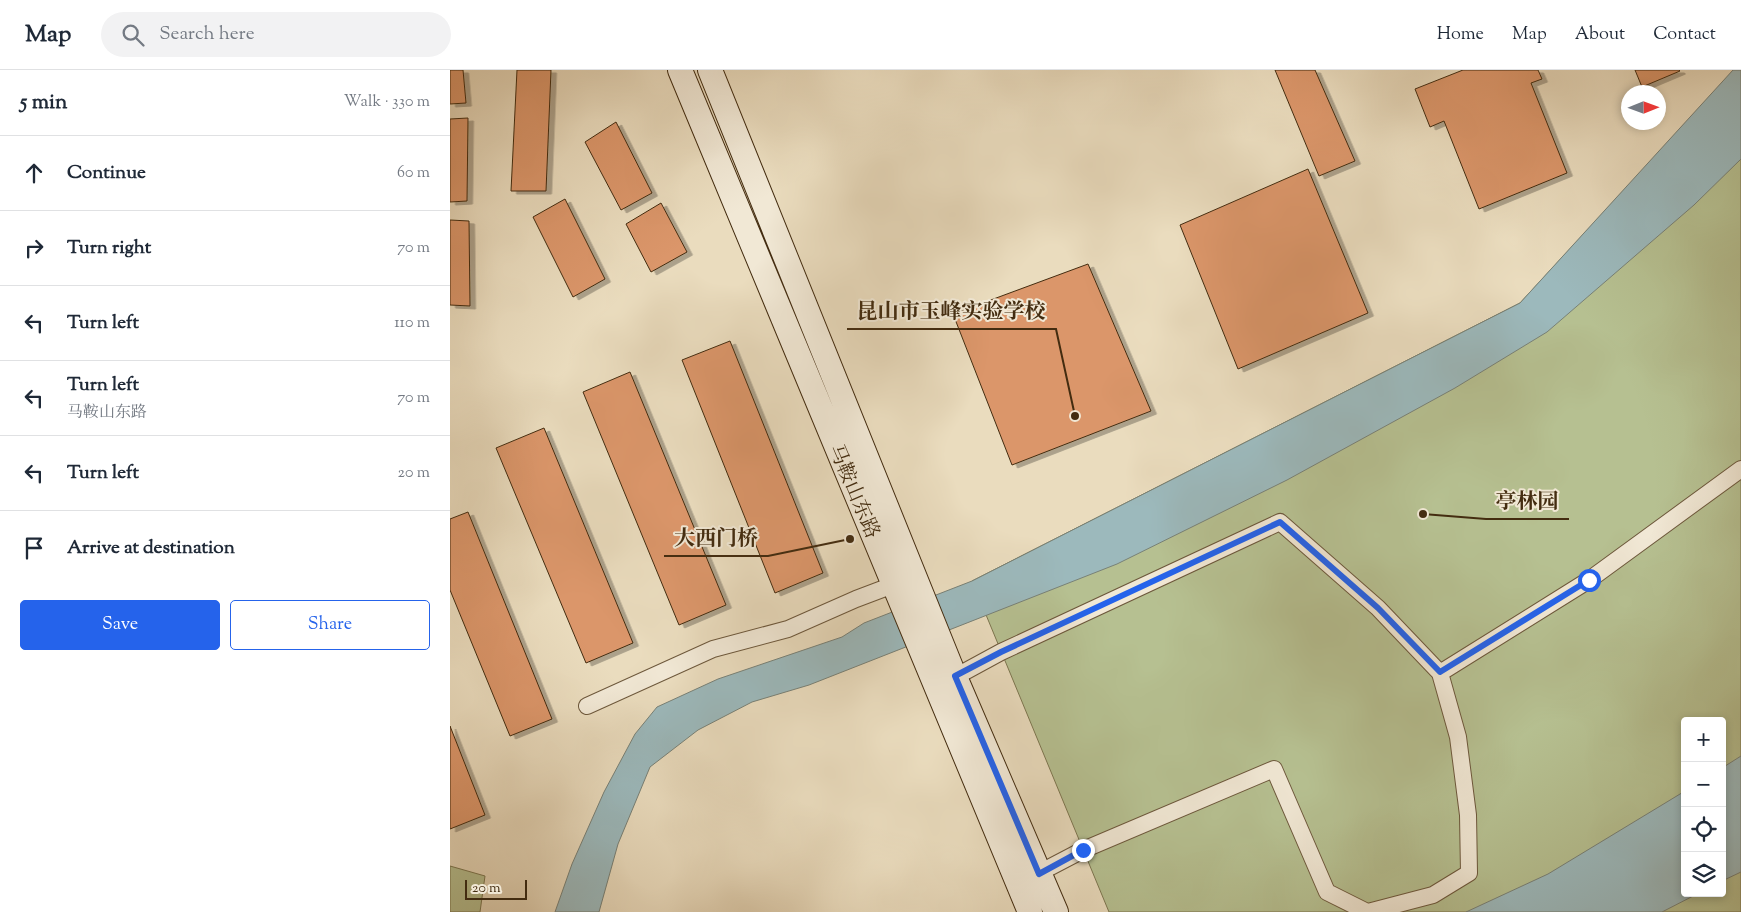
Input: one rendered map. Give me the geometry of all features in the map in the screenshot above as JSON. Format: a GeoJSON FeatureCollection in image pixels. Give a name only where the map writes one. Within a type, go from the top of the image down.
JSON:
{"type":"FeatureCollection","features":[{"type":"Feature","properties":{"kind":"main road","name":"马鞍山东路"},"geometry":{"type":"LineString","coordinates":[[680,70],[922,658],[1030,912]]}},
{"type":"Feature","properties":{"kind":"main road","name":"马鞍山东路"},"geometry":{"type":"LineString","coordinates":[[710,70],[955,676],[1056,912]]}},
{"type":"Feature","properties":{"kind":"street"},"geometry":{"type":"LineString","coordinates":[[1440,672],[1589,580],[1741,469]]}},
{"type":"Feature","properties":{"kind":"street"},"geometry":{"type":"LineString","coordinates":[[955,676],[1001,652],[1280,522],[1378,608],[1440,672],[1458,737],[1468,815],[1469,873],[1433,895],[1367,912],[1327,892],[1274,769],[1083,850],[1039,874]]}},
{"type":"Feature","properties":{"kind":"street"},"geometry":{"type":"LineString","coordinates":[[587,706],[713,649],[788,629],[893,585]]}},
{"type":"Feature","properties":{"kind":"green space"},"geometry":{"type":"Polygon","coordinates":[[[1741,70],[1741,912],[1109,912],[972,581],[1520,303],[1640,173],[1741,70]]]}},
{"type":"Feature","properties":{"kind":"green space"},"geometry":{"type":"Polygon","coordinates":[[[450,866],[485,876],[480,912],[450,912],[450,866]]]}},
{"type":"Feature","properties":{"kind":"water"},"geometry":{"type":"Polygon","coordinates":[[[1733,70],[1741,70],[1741,159],[1694,205],[1547,332],[1455,388],[1287,480],[1117,564],[809,685],[752,702],[698,730],[650,767],[618,844],[599,912],[555,912],[572,864],[604,792],[635,734],[657,707],[718,679],[842,637],[864,623],[972,581],[1520,303],[1733,70]]]}},
{"type":"Feature","properties":{"kind":"water"},"geometry":{"type":"Polygon","coordinates":[[[1741,756],[1741,872],[1726,879],[1726,807],[1726,765],[1741,756]]]}},
{"type":"Feature","properties":{"kind":"water"},"geometry":{"type":"Polygon","coordinates":[[[1681,793],[1681,897],[1691,897],[1662,912],[1466,912],[1548,874],[1681,793]]]}},
{"type":"Feature","properties":{"kind":"building"},"geometry":{"type":"Polygon","coordinates":[[[450,70],[463,70],[466,103],[450,104],[450,70]]]}},
{"type":"Feature","properties":{"kind":"building"},"geometry":{"type":"Polygon","coordinates":[[[517,70],[551,70],[546,191],[511,191],[517,70]]]}},
{"type":"Feature","properties":{"kind":"building"},"geometry":{"type":"Polygon","coordinates":[[[1275,70],[1315,70],[1355,161],[1319,176],[1275,70]]]}},
{"type":"Feature","properties":{"kind":"building"},"geometry":{"type":"Polygon","coordinates":[[[1463,70],[1538,70],[1542,79],[1531,83],[1567,173],[1479,209],[1444,121],[1430,127],[1415,89],[1463,70]]]}},
{"type":"Feature","properties":{"kind":"building"},"geometry":{"type":"Polygon","coordinates":[[[1635,70],[1680,71],[1647,85],[1641,85],[1635,70]]]}},
{"type":"Feature","properties":{"kind":"building"},"geometry":{"type":"Polygon","coordinates":[[[468,118],[467,201],[450,202],[450,119],[468,118]]]}},
{"type":"Feature","properties":{"kind":"building"},"geometry":{"type":"Polygon","coordinates":[[[616,122],[652,193],[621,210],[585,142],[616,122]]]}},
{"type":"Feature","properties":{"kind":"building"},"geometry":{"type":"Polygon","coordinates":[[[1308,169],[1368,313],[1238,369],[1180,225],[1308,169]]]}},
{"type":"Feature","properties":{"kind":"building"},"geometry":{"type":"Polygon","coordinates":[[[565,199],[605,279],[573,297],[533,217],[565,199]]]}},
{"type":"Feature","properties":{"kind":"building"},"geometry":{"type":"Polygon","coordinates":[[[661,203],[687,252],[651,272],[626,224],[661,203]]]}},
{"type":"Feature","properties":{"kind":"building"},"geometry":{"type":"Polygon","coordinates":[[[450,220],[469,221],[470,306],[450,305],[450,220]]]}},
{"type":"Feature","properties":{"kind":"building"},"geometry":{"type":"Polygon","coordinates":[[[1088,264],[1151,411],[1012,465],[953,314],[1088,264]]]}},
{"type":"Feature","properties":{"kind":"building"},"geometry":{"type":"Polygon","coordinates":[[[730,341],[823,573],[775,593],[682,360],[730,341]]]}},
{"type":"Feature","properties":{"kind":"building"},"geometry":{"type":"Polygon","coordinates":[[[630,372],[726,605],[679,625],[583,392],[630,372]]]}},
{"type":"Feature","properties":{"kind":"building"},"geometry":{"type":"Polygon","coordinates":[[[544,428],[633,643],[586,663],[496,448],[544,428]]]}},
{"type":"Feature","properties":{"kind":"building"},"geometry":{"type":"Polygon","coordinates":[[[468,512],[552,719],[510,736],[450,590],[450,519],[468,512]]]}},
{"type":"Feature","properties":{"kind":"building"},"geometry":{"type":"Polygon","coordinates":[[[450,726],[485,815],[450,829],[450,726]]]}},
{"type":"Feature","properties":{"kind":"place","name":"昆山市玉峰实验学校"},"geometry":{"type":"Point","coordinates":[1075,416]}},
{"type":"Feature","properties":{"kind":"place","name":"亭林园"},"geometry":{"type":"Point","coordinates":[1423,514]}},
{"type":"Feature","properties":{"kind":"place","name":"大西门桥"},"geometry":{"type":"Point","coordinates":[850,539]}},
{"type":"Feature","properties":{"kind":"route"},"geometry":{"type":"LineString","coordinates":[[1083,850],[1039,874],[955,676],[1001,652],[1280,522],[1378,608],[1440,672],[1589,580]]}}]}
